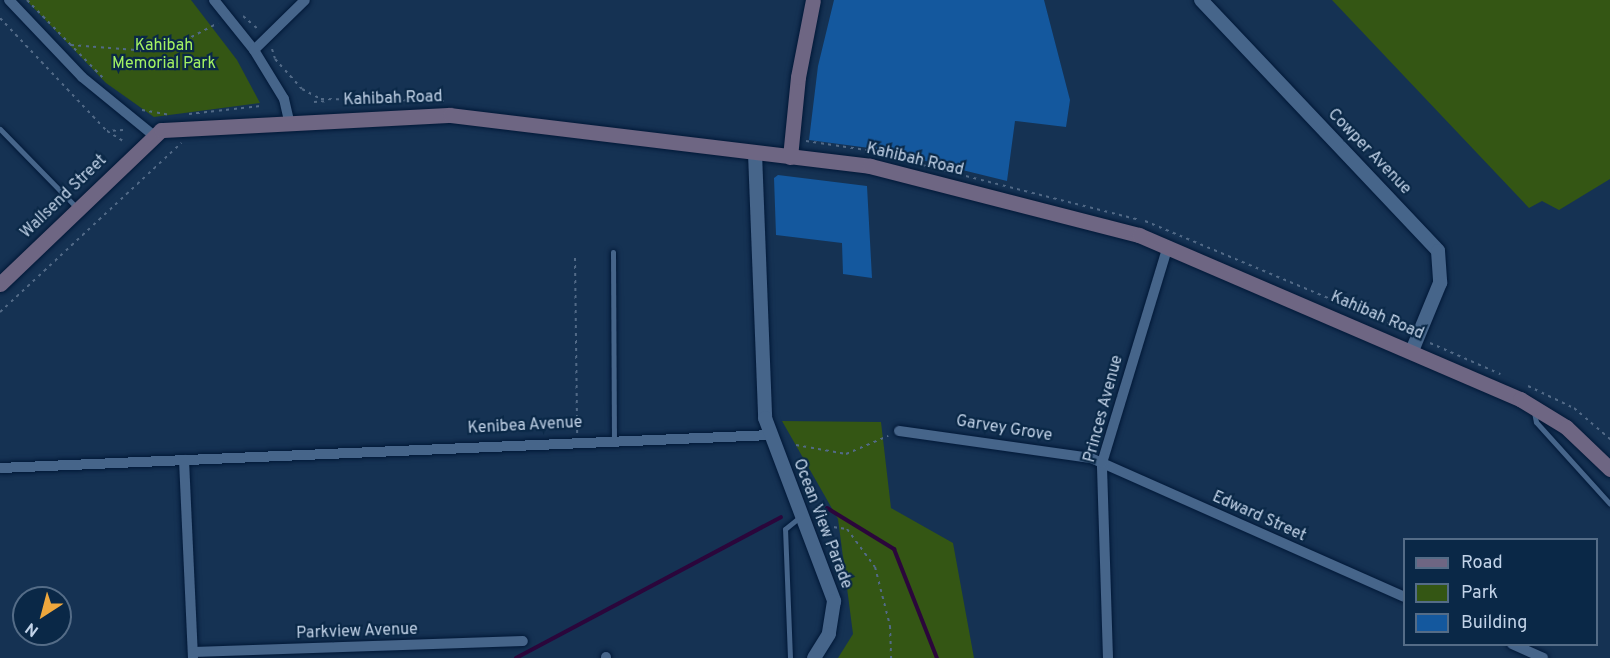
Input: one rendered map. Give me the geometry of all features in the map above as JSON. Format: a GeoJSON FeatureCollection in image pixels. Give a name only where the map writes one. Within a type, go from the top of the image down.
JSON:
{"type":"FeatureCollection","features":[{"type":"Feature","properties":{"kind":"main road"},"geometry":{"type":"LineString","coordinates":[[790,158],[798,77],[813,0]]}},
{"type":"Feature","properties":{"kind":"main road","name":"Kahibah Road"},"geometry":{"type":"LineString","coordinates":[[152,134],[170,128],[450,116],[870,166],[1070,216],[1168,246],[1533,406],[1566,427],[1610,469]]}},
{"type":"Feature","properties":{"kind":"main road","name":"Wallsend Street"},"geometry":{"type":"LineString","coordinates":[[3,274],[78,210],[152,134]]}},
{"type":"Feature","properties":{"kind":"street"},"geometry":{"type":"LineString","coordinates":[[9,0],[82,77],[152,134]]}},
{"type":"Feature","properties":{"kind":"street"},"geometry":{"type":"LineString","coordinates":[[214,0],[254,50],[284,99],[289,122]]}},
{"type":"Feature","properties":{"kind":"street"},"geometry":{"type":"LineString","coordinates":[[254,50],[305,0]]}},
{"type":"Feature","properties":{"kind":"street","name":"Cowper Avenue"},"geometry":{"type":"LineString","coordinates":[[1201,0],[1438,250],[1440,283],[1412,351]]}},
{"type":"Feature","properties":{"kind":"street"},"geometry":{"type":"LineString","coordinates":[[755,153],[770,435]]}},
{"type":"Feature","properties":{"kind":"street","name":"Princes Avenue"},"geometry":{"type":"LineString","coordinates":[[1108,658],[1102,463],[1168,246]]}},
{"type":"Feature","properties":{"kind":"street","name":"Garvey Grove"},"geometry":{"type":"LineString","coordinates":[[899,431],[1000,443],[1102,463]]}},
{"type":"Feature","properties":{"kind":"street","name":"Kenibea Avenue"},"geometry":{"type":"LineString","coordinates":[[0,468],[577,441],[770,435]]}},
{"type":"Feature","properties":{"kind":"street","name":"Ocean View Parade"},"geometry":{"type":"LineString","coordinates":[[770,435],[805,519],[834,601],[829,634],[814,658]]}},
{"type":"Feature","properties":{"kind":"street"},"geometry":{"type":"LineString","coordinates":[[184,460],[193,655]]}},
{"type":"Feature","properties":{"kind":"street","name":"Edward Street"},"geometry":{"type":"LineString","coordinates":[[1102,463],[1403,597]]}},
{"type":"Feature","properties":{"kind":"street","name":"Parkview Avenue"},"geometry":{"type":"LineString","coordinates":[[193,655],[523,641]]}},
{"type":"Feature","properties":{"kind":"street"},"geometry":{"type":"LineString","coordinates":[[1514,646],[1543,658]]}},
{"type":"Feature","properties":{"kind":"lane"},"geometry":{"type":"LineString","coordinates":[[0,129],[78,210]]}},
{"type":"Feature","properties":{"kind":"lane"},"geometry":{"type":"LineString","coordinates":[[613,252],[614,440]]}},
{"type":"Feature","properties":{"kind":"lane"},"geometry":{"type":"LineString","coordinates":[[1533,406],[1536,422],[1610,504]]}},
{"type":"Feature","properties":{"kind":"lane"},"geometry":{"type":"LineString","coordinates":[[790,658],[785,529],[805,519]]}},
{"type":"Feature","properties":{"kind":"path"},"geometry":{"type":"LineString","coordinates":[[27,0],[105,81]]}},
{"type":"Feature","properties":{"kind":"path"},"geometry":{"type":"LineString","coordinates":[[71,45],[156,50],[196,37],[227,16]]}},
{"type":"Feature","properties":{"kind":"path"},"geometry":{"type":"LineString","coordinates":[[0,18],[107,131],[126,143]]}},
{"type":"Feature","properties":{"kind":"path"},"geometry":{"type":"LineString","coordinates":[[314,102],[334,101]]}},
{"type":"Feature","properties":{"kind":"path"},"geometry":{"type":"LineString","coordinates":[[136,105],[144,111],[178,115],[261,106]]}},
{"type":"Feature","properties":{"kind":"path"},"geometry":{"type":"LineString","coordinates":[[107,131],[123,130]]}},
{"type":"Feature","properties":{"kind":"path"},"geometry":{"type":"LineString","coordinates":[[806,135],[806,142],[879,152]]}},
{"type":"Feature","properties":{"kind":"path"},"geometry":{"type":"LineString","coordinates":[[0,312],[181,142]]}},
{"type":"Feature","properties":{"kind":"path"},"geometry":{"type":"LineString","coordinates":[[576,258],[577,441]]}},
{"type":"Feature","properties":{"kind":"path"},"geometry":{"type":"LineString","coordinates":[[796,445],[846,454],[899,431]]}},
{"type":"Feature","properties":{"kind":"path"},"geometry":{"type":"LineString","coordinates":[[805,519],[847,529],[874,567],[890,626],[891,658]]}},
{"type":"Feature","properties":{"kind":"green space","name":"Kahibah Memorial Park"},"geometry":{"type":"Polygon","coordinates":[[[26,0],[191,0],[237,60],[260,103],[154,117],[106,83],[26,0]]]}},
{"type":"Feature","properties":{"kind":"green space"},"geometry":{"type":"Polygon","coordinates":[[[1332,0],[1610,0],[1610,179],[1559,210],[1542,201],[1529,208],[1332,0]]]}},
{"type":"Feature","properties":{"kind":"green space"},"geometry":{"type":"Polygon","coordinates":[[[782,421],[881,422],[891,508],[953,543],[974,658],[838,658],[853,634],[838,519],[782,421]]]}},
{"type":"Feature","properties":{"kind":"building"},"geometry":{"type":"Polygon","coordinates":[[[834,0],[1044,0],[1070,100],[1066,127],[1015,121],[1007,181],[877,149],[809,140],[818,66],[834,0]]]}},
{"type":"Feature","properties":{"kind":"building"},"geometry":{"type":"Polygon","coordinates":[[[778,175],[867,186],[872,278],[843,274],[842,243],[776,235],[774,178],[778,175]]]}},
{"type":"Feature","properties":{"kind":"waterway"},"geometry":{"type":"LineString","coordinates":[[827,508],[894,549],[937,658]]}},
{"type":"Feature","properties":{"kind":"waterway"},"geometry":{"type":"LineString","coordinates":[[516,658],[781,517]]}}]}
